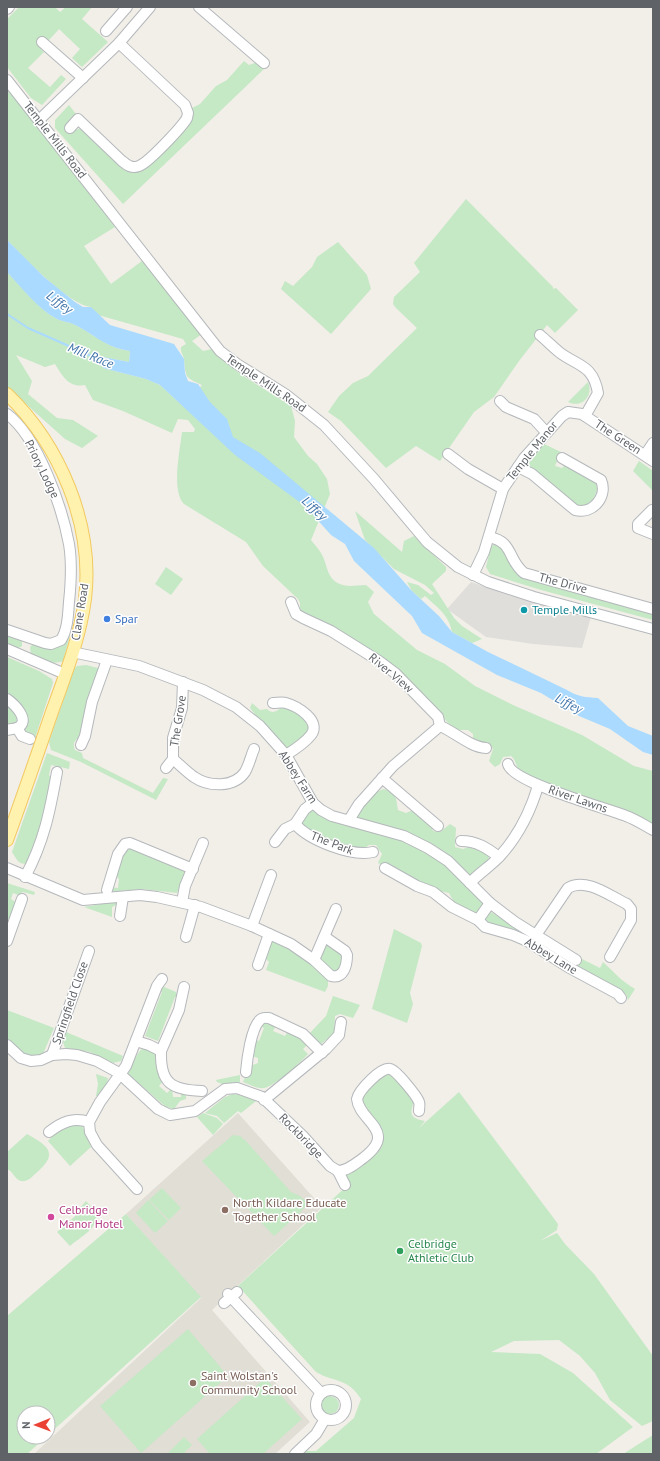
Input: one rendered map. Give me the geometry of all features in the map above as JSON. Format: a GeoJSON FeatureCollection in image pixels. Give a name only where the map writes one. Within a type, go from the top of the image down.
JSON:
{"type":"FeatureCollection","features":[{"type":"Feature","properties":{"kind":"main road","name":"Clane Road"},"geometry":{"type":"LineString","coordinates":[[7,394],[27,415],[49,446],[65,478],[81,530],[85,556],[85,590],[79,631],[7,840]]}},
{"type":"Feature","properties":{"kind":"street"},"geometry":{"type":"LineString","coordinates":[[106,31],[127,7]]}},
{"type":"Feature","properties":{"kind":"street"},"geometry":{"type":"LineString","coordinates":[[39,120],[119,43],[150,7]]}},
{"type":"Feature","properties":{"kind":"street"},"geometry":{"type":"LineString","coordinates":[[200,7],[264,63]]}},
{"type":"Feature","properties":{"kind":"street"},"geometry":{"type":"LineString","coordinates":[[42,42],[84,78]]}},
{"type":"Feature","properties":{"kind":"street"},"geometry":{"type":"LineString","coordinates":[[70,128],[78,119],[122,161],[130,167],[134,167],[144,163],[187,118],[188,113],[185,105],[119,43]]}},
{"type":"Feature","properties":{"kind":"street","name":"Temple Mills Road"},"geometry":{"type":"LineString","coordinates":[[7,80],[220,351],[237,364],[285,394],[324,425],[362,465],[427,542],[458,567],[473,575],[534,597],[653,629]]}},
{"type":"Feature","properties":{"kind":"street"},"geometry":{"type":"LineString","coordinates":[[540,336],[560,352],[580,364],[593,377],[598,393],[583,415]]}},
{"type":"Feature","properties":{"kind":"street"},"geometry":{"type":"LineString","coordinates":[[500,400],[506,407],[534,419],[546,432]]}},
{"type":"Feature","properties":{"kind":"street","name":"Temple Manor"},"geometry":{"type":"LineString","coordinates":[[473,575],[489,537],[503,489],[524,458],[556,420],[568,412],[583,415]]}},
{"type":"Feature","properties":{"kind":"street","name":"Priory Lodge"},"geometry":{"type":"LineString","coordinates":[[7,414],[30,442],[56,494],[70,551],[71,585],[64,634],[61,640],[51,644],[7,630]]}},
{"type":"Feature","properties":{"kind":"street","name":"The Green"},"geometry":{"type":"LineString","coordinates":[[583,415],[649,458]]}},
{"type":"Feature","properties":{"kind":"street"},"geometry":{"type":"LineString","coordinates":[[649,458],[653,443]]}},
{"type":"Feature","properties":{"kind":"street"},"geometry":{"type":"LineString","coordinates":[[448,454],[468,469],[503,489]]}},
{"type":"Feature","properties":{"kind":"street"},"geometry":{"type":"LineString","coordinates":[[518,468],[532,474],[575,510],[584,512],[596,504],[601,498],[604,486],[601,480],[562,458]]}},
{"type":"Feature","properties":{"kind":"street"},"geometry":{"type":"LineString","coordinates":[[652,510],[638,524],[638,528],[642,531],[653,534]]}},
{"type":"Feature","properties":{"kind":"street","name":"The Drive"},"geometry":{"type":"LineString","coordinates":[[489,537],[498,539],[505,544],[519,568],[524,573],[653,609]]}},
{"type":"Feature","properties":{"kind":"street","name":"River View"},"geometry":{"type":"LineString","coordinates":[[291,602],[296,614],[349,641],[395,673],[438,717],[440,726]]}},
{"type":"Feature","properties":{"kind":"street"},"geometry":{"type":"LineString","coordinates":[[24,656],[31,638]]}},
{"type":"Feature","properties":{"kind":"street"},"geometry":{"type":"LineString","coordinates":[[7,649],[65,674]]}},
{"type":"Feature","properties":{"kind":"street","name":"Abbey Farm"},"geometry":{"type":"LineString","coordinates":[[72,652],[139,666],[183,682],[236,707],[260,726],[286,755],[313,803],[320,810],[332,816],[404,836],[428,848],[448,861],[490,903],[536,935],[576,960]]}},
{"type":"Feature","properties":{"kind":"street"},"geometry":{"type":"LineString","coordinates":[[81,746],[85,736],[92,702],[107,660]]}},
{"type":"Feature","properties":{"kind":"street","name":"The Grove"},"geometry":{"type":"LineString","coordinates":[[166,768],[173,759],[174,738],[182,708],[183,682]]}},
{"type":"Feature","properties":{"kind":"street"},"geometry":{"type":"LineString","coordinates":[[7,699],[19,708],[22,718],[21,725],[12,729]]}},
{"type":"Feature","properties":{"kind":"street"},"geometry":{"type":"LineString","coordinates":[[273,703],[281,702],[295,707],[311,720],[313,726],[311,735],[286,755]]}},
{"type":"Feature","properties":{"kind":"street"},"geometry":{"type":"LineString","coordinates":[[349,820],[359,804],[393,766],[440,726],[452,731],[476,746],[486,748]]}},
{"type":"Feature","properties":{"kind":"street"},"geometry":{"type":"LineString","coordinates":[[12,729],[22,736],[30,739]]}},
{"type":"Feature","properties":{"kind":"street","name":"The Grove"},"geometry":{"type":"LineString","coordinates":[[173,759],[194,777],[208,784],[216,785],[237,779],[245,772],[254,749]]}},
{"type":"Feature","properties":{"kind":"street","name":"River Lawns"},"geometry":{"type":"LineString","coordinates":[[508,764],[509,769],[513,772],[538,786],[628,816],[653,830]]}},
{"type":"Feature","properties":{"kind":"street"},"geometry":{"type":"LineString","coordinates":[[25,877],[35,860],[44,838],[57,772]]}},
{"type":"Feature","properties":{"kind":"street"},"geometry":{"type":"LineString","coordinates":[[382,778],[438,826]]}},
{"type":"Feature","properties":{"kind":"street"},"geometry":{"type":"LineString","coordinates":[[470,883],[500,857],[521,830],[532,809],[538,786]]}},
{"type":"Feature","properties":{"kind":"street"},"geometry":{"type":"LineString","coordinates":[[275,842],[285,829],[295,824],[305,808],[313,803]]}},
{"type":"Feature","properties":{"kind":"street","name":"The Park"},"geometry":{"type":"LineString","coordinates":[[295,824],[300,830],[315,839],[356,853],[373,852]]}},
{"type":"Feature","properties":{"kind":"street"},"geometry":{"type":"LineString","coordinates":[[461,841],[473,841],[488,848],[500,857]]}},
{"type":"Feature","properties":{"kind":"street"},"geometry":{"type":"LineString","coordinates":[[107,890],[118,854],[125,844],[130,843],[193,869]]}},
{"type":"Feature","properties":{"kind":"street"},"geometry":{"type":"LineString","coordinates":[[182,902],[185,886],[203,843]]}},
{"type":"Feature","properties":{"kind":"street"},"geometry":{"type":"LineString","coordinates":[[7,868],[25,877],[83,900],[123,897],[157,897],[195,905],[252,926],[297,947],[331,976],[337,977],[344,971],[347,955],[345,951],[325,937]]}},
{"type":"Feature","properties":{"kind":"street","name":"Abbey Lane"},"geometry":{"type":"LineString","coordinates":[[385,868],[417,886],[436,893],[452,906],[478,920],[489,930],[513,934],[527,941],[568,967],[618,994],[621,998]]}},
{"type":"Feature","properties":{"kind":"street"},"geometry":{"type":"LineString","coordinates":[[252,926],[271,875]]}},
{"type":"Feature","properties":{"kind":"street"},"geometry":{"type":"LineString","coordinates":[[536,935],[568,888],[574,884],[588,885],[627,904],[631,909],[631,920],[610,958]]}},
{"type":"Feature","properties":{"kind":"street"},"geometry":{"type":"LineString","coordinates":[[120,916],[123,897]]}},
{"type":"Feature","properties":{"kind":"street"},"geometry":{"type":"LineString","coordinates":[[7,940],[22,899]]}},
{"type":"Feature","properties":{"kind":"street"},"geometry":{"type":"LineString","coordinates":[[478,920],[490,903]]}},
{"type":"Feature","properties":{"kind":"street"},"geometry":{"type":"LineString","coordinates":[[186,937],[195,905]]}},
{"type":"Feature","properties":{"kind":"street"},"geometry":{"type":"LineString","coordinates":[[314,960],[336,909]]}},
{"type":"Feature","properties":{"kind":"street"},"geometry":{"type":"LineString","coordinates":[[258,965],[269,934]]}},
{"type":"Feature","properties":{"kind":"street","name":"Springfield Close"},"geometry":{"type":"LineString","coordinates":[[52,1056],[89,951]]}},
{"type":"Feature","properties":{"kind":"street"},"geometry":{"type":"LineString","coordinates":[[137,1189],[97,1146],[90,1132],[89,1122],[119,1073],[126,1066],[157,986],[162,978]]}},
{"type":"Feature","properties":{"kind":"street"},"geometry":{"type":"LineString","coordinates":[[184,987],[179,1010],[161,1051],[161,1070],[166,1079],[176,1087],[202,1091]]}},
{"type":"Feature","properties":{"kind":"street"},"geometry":{"type":"LineString","coordinates":[[246,1072],[252,1061],[251,1040],[259,1020],[263,1018],[269,1018],[303,1034],[322,1053]]}},
{"type":"Feature","properties":{"kind":"street"},"geometry":{"type":"LineString","coordinates":[[264,1100],[322,1053],[339,1035],[341,1022]]}},
{"type":"Feature","properties":{"kind":"street"},"geometry":{"type":"LineString","coordinates":[[136,1041],[161,1051]]}},
{"type":"Feature","properties":{"kind":"street"},"geometry":{"type":"LineString","coordinates":[[7,1045],[21,1058],[32,1061],[41,1060],[52,1056],[72,1055],[89,1058],[119,1073]]}},
{"type":"Feature","properties":{"kind":"street"},"geometry":{"type":"LineString","coordinates":[[345,1185],[338,1171],[345,1170],[365,1157],[374,1147],[377,1138],[376,1127],[352,1099],[362,1089],[382,1071],[391,1069],[420,1102],[419,1111]]}},
{"type":"Feature","properties":{"kind":"street","name":"Rockbridge"},"geometry":{"type":"LineString","coordinates":[[119,1073],[162,1112],[174,1116],[200,1109],[220,1092],[231,1088],[244,1090],[262,1097],[304,1136],[330,1166],[338,1171]]}},
{"type":"Feature","properties":{"kind":"street"},"geometry":{"type":"LineString","coordinates":[[49,1132],[59,1123],[72,1120],[89,1122]]}},
{"type":"Feature","properties":{"kind":"street"},"geometry":{"type":"LineString","coordinates":[[230,1297],[321,1393]]}},
{"type":"Feature","properties":{"kind":"street"},"geometry":{"type":"LineString","coordinates":[[326,1390],[335,1390],[340,1392],[345,1400],[345,1410],[339,1418],[330,1420],[320,1416],[316,1407],[316,1402],[321,1393],[326,1390]]}},
{"type":"Feature","properties":{"kind":"street"},"geometry":{"type":"LineString","coordinates":[[295,1454],[316,1434],[325,1419]]}},
{"type":"Feature","properties":{"kind":"shaded area","name":"Temple Mills"},"geometry":{"type":"Polygon","coordinates":[[[471,582],[520,598],[591,617],[582,648],[533,644],[486,637],[447,609],[471,582]]]}},
{"type":"Feature","properties":{"kind":"shaded area"},"geometry":{"type":"Polygon","coordinates":[[[238,1113],[322,1207],[212,1310],[310,1422],[275,1454],[34,1454],[44,1445],[56,1445],[56,1433],[201,1298],[126,1214],[238,1113]]]}},
{"type":"Feature","properties":{"kind":"green space"},"geometry":{"type":"Polygon","coordinates":[[[19,7],[55,7],[60,12],[66,7],[92,7],[82,19],[108,42],[82,67],[72,58],[80,49],[59,29],[41,49],[44,52],[28,68],[50,87],[61,75],[66,79],[42,105],[31,98],[7,67],[7,19],[19,7]]]}},
{"type":"Feature","properties":{"kind":"green space"},"geometry":{"type":"Polygon","coordinates":[[[244,61],[249,65],[257,62],[264,69],[123,204],[55,128],[55,120],[69,105],[76,114],[66,124],[73,131],[81,128],[130,170],[191,117],[192,108],[200,104],[216,86],[227,80],[244,61]]]}},
{"type":"Feature","properties":{"kind":"green space"},"geometry":{"type":"Polygon","coordinates":[[[7,86],[115,227],[84,246],[111,284],[142,261],[202,334],[192,341],[203,351],[212,349],[219,357],[238,372],[291,406],[295,421],[294,437],[308,456],[317,464],[327,479],[330,494],[311,540],[321,553],[328,572],[333,580],[346,586],[366,585],[374,592],[368,602],[374,614],[417,650],[445,664],[475,686],[513,705],[582,735],[634,766],[653,771],[653,826],[619,809],[545,784],[518,769],[514,759],[511,756],[503,757],[500,764],[495,767],[489,761],[493,749],[488,742],[480,742],[473,739],[473,734],[468,730],[457,730],[450,725],[428,701],[300,611],[300,603],[298,599],[263,566],[246,542],[184,504],[180,498],[177,470],[182,432],[194,432],[195,429],[188,420],[178,419],[172,433],[123,411],[93,400],[85,385],[75,385],[71,383],[64,377],[55,364],[45,367],[16,355],[32,381],[28,394],[57,418],[73,420],[98,436],[82,448],[65,439],[7,387],[7,272],[43,310],[50,315],[59,320],[75,325],[108,344],[130,351],[129,362],[103,357],[103,368],[146,379],[160,385],[184,407],[202,385],[187,376],[181,350],[181,347],[186,344],[183,339],[98,315],[91,307],[71,298],[59,289],[7,240],[7,86]]]}},
{"type":"Feature","properties":{"kind":"green space"},"geometry":{"type":"Polygon","coordinates":[[[466,199],[553,287],[553,289],[556,288],[578,310],[555,333],[547,325],[519,361],[494,397],[474,412],[440,461],[416,446],[386,468],[341,421],[328,412],[339,396],[353,383],[368,376],[417,328],[393,304],[394,297],[420,272],[414,263],[466,199]]]}},
{"type":"Feature","properties":{"kind":"green space"},"geometry":{"type":"Polygon","coordinates":[[[338,242],[367,275],[371,289],[331,334],[281,289],[285,281],[293,286],[312,267],[317,257],[338,242]]]}},
{"type":"Feature","properties":{"kind":"green space"},"geometry":{"type":"Polygon","coordinates":[[[588,382],[589,392],[586,400],[578,404],[568,402],[588,382]]]}},
{"type":"Feature","properties":{"kind":"green space"},"geometry":{"type":"Polygon","coordinates":[[[541,444],[561,452],[555,466],[562,468],[566,464],[598,483],[595,495],[588,504],[580,509],[524,465],[541,444]]]}},
{"type":"Feature","properties":{"kind":"green space"},"geometry":{"type":"Polygon","coordinates":[[[639,461],[653,471],[653,491],[633,471],[639,461]]]}},
{"type":"Feature","properties":{"kind":"green space"},"geometry":{"type":"Polygon","coordinates":[[[355,511],[402,552],[404,541],[414,536],[446,567],[446,571],[432,584],[454,618],[462,626],[482,639],[472,643],[452,632],[448,621],[442,612],[425,596],[421,599],[412,591],[407,582],[418,585],[431,595],[434,593],[425,585],[394,569],[365,540],[355,511]]]}},
{"type":"Feature","properties":{"kind":"green space"},"geometry":{"type":"Polygon","coordinates":[[[496,544],[504,551],[514,571],[522,577],[534,581],[573,588],[653,612],[653,620],[541,590],[490,574],[486,567],[491,546],[496,544]]]}},
{"type":"Feature","properties":{"kind":"green space"},"geometry":{"type":"Polygon","coordinates":[[[166,567],[183,579],[171,595],[155,584],[166,567]]]}},
{"type":"Feature","properties":{"kind":"green space"},"geometry":{"type":"Polygon","coordinates":[[[7,633],[22,638],[22,646],[19,648],[7,645],[7,633]]]}},
{"type":"Feature","properties":{"kind":"green space"},"geometry":{"type":"Polygon","coordinates":[[[70,635],[63,661],[54,663],[43,660],[31,654],[30,647],[33,644],[70,635]]]}},
{"type":"Feature","properties":{"kind":"green space"},"geometry":{"type":"Polygon","coordinates":[[[7,657],[39,671],[52,679],[53,683],[34,741],[23,731],[23,708],[7,695],[7,657]]]}},
{"type":"Feature","properties":{"kind":"green space"},"geometry":{"type":"Polygon","coordinates":[[[86,665],[102,669],[82,736],[74,743],[75,750],[82,753],[83,758],[153,793],[163,778],[168,779],[156,800],[81,762],[51,750],[49,742],[74,669],[77,666],[86,665]]]}},
{"type":"Feature","properties":{"kind":"green space"},"geometry":{"type":"Polygon","coordinates":[[[7,702],[19,715],[17,723],[7,727],[7,702]]]}},
{"type":"Feature","properties":{"kind":"green space"},"geometry":{"type":"Polygon","coordinates":[[[252,703],[260,710],[267,709],[272,712],[284,706],[293,709],[309,724],[309,732],[290,748],[280,745],[250,708],[252,703]]]}},
{"type":"Feature","properties":{"kind":"green space"},"geometry":{"type":"Polygon","coordinates":[[[47,753],[70,762],[69,769],[51,765],[49,775],[52,779],[48,810],[29,863],[22,864],[12,852],[47,753]]]}},
{"type":"Feature","properties":{"kind":"green space"},"geometry":{"type":"Polygon","coordinates":[[[383,789],[388,790],[395,796],[398,810],[406,813],[413,810],[431,826],[433,831],[440,832],[450,824],[456,828],[455,847],[463,849],[471,846],[489,855],[488,863],[473,875],[469,875],[447,856],[359,819],[357,817],[358,813],[373,794],[383,789]]]}},
{"type":"Feature","properties":{"kind":"green space"},"geometry":{"type":"Polygon","coordinates":[[[310,809],[397,838],[440,860],[483,904],[478,913],[474,913],[455,904],[449,893],[439,891],[378,863],[382,854],[376,845],[369,845],[364,849],[347,847],[339,845],[315,833],[301,824],[310,809]]]}},
{"type":"Feature","properties":{"kind":"green space"},"geometry":{"type":"Polygon","coordinates":[[[127,846],[185,870],[185,875],[177,893],[142,889],[109,892],[109,887],[118,888],[119,879],[116,876],[121,855],[127,846]]]}},
{"type":"Feature","properties":{"kind":"green space"},"geometry":{"type":"Polygon","coordinates":[[[7,883],[35,892],[34,895],[23,892],[18,895],[13,893],[11,899],[17,903],[12,920],[7,919],[7,883]]]}},
{"type":"Feature","properties":{"kind":"green space"},"geometry":{"type":"Polygon","coordinates":[[[118,901],[118,904],[112,907],[112,917],[84,907],[118,901]]]}},
{"type":"Feature","properties":{"kind":"green space"},"geometry":{"type":"Polygon","coordinates":[[[491,912],[569,961],[569,963],[492,927],[484,919],[486,914],[491,912]]]}},
{"type":"Feature","properties":{"kind":"green space"},"geometry":{"type":"Polygon","coordinates":[[[394,929],[421,943],[422,946],[410,993],[413,1004],[407,1023],[372,1009],[394,929]]]}},
{"type":"Feature","properties":{"kind":"green space"},"geometry":{"type":"Polygon","coordinates":[[[271,940],[276,941],[305,958],[328,979],[328,986],[325,992],[266,970],[269,962],[265,958],[271,940]]]}},
{"type":"Feature","properties":{"kind":"green space"},"geometry":{"type":"Polygon","coordinates":[[[326,945],[330,945],[343,955],[341,970],[331,973],[319,961],[319,956],[326,945]]]}},
{"type":"Feature","properties":{"kind":"green space"},"geometry":{"type":"Polygon","coordinates":[[[580,958],[600,968],[603,962],[621,979],[635,989],[628,1000],[626,994],[572,965],[580,958]]]}},
{"type":"Feature","properties":{"kind":"green space"},"geometry":{"type":"Polygon","coordinates":[[[164,987],[176,992],[178,997],[175,997],[158,1041],[145,1036],[162,992],[159,990],[164,987]]]}},
{"type":"Feature","properties":{"kind":"green space"},"geometry":{"type":"Polygon","coordinates":[[[333,996],[360,1005],[353,1018],[340,1014],[335,1016],[334,1034],[328,1041],[327,1039],[321,1044],[316,1040],[313,1040],[309,1034],[326,1016],[333,996]]]}},
{"type":"Feature","properties":{"kind":"green space"},"geometry":{"type":"Polygon","coordinates":[[[7,1010],[54,1028],[43,1054],[37,1056],[27,1056],[7,1040],[7,1010]]]}},
{"type":"Feature","properties":{"kind":"green space"},"geometry":{"type":"Polygon","coordinates":[[[267,1021],[276,1025],[273,1031],[285,1036],[288,1031],[301,1038],[308,1044],[303,1049],[308,1054],[281,1079],[269,1086],[261,1088],[243,1082],[250,1066],[258,1063],[258,1058],[252,1056],[254,1039],[259,1041],[264,1028],[258,1025],[267,1021]]]}},
{"type":"Feature","properties":{"kind":"green space"},"geometry":{"type":"Polygon","coordinates":[[[66,1032],[123,1056],[121,1061],[113,1063],[90,1052],[65,1048],[63,1042],[66,1032]]]}},
{"type":"Feature","properties":{"kind":"green space"},"geometry":{"type":"Polygon","coordinates":[[[142,1049],[149,1049],[157,1054],[157,1072],[163,1081],[159,1086],[167,1093],[172,1088],[173,1097],[181,1097],[181,1091],[186,1096],[186,1099],[180,1101],[174,1109],[166,1107],[129,1075],[128,1073],[134,1060],[142,1049]]]}},
{"type":"Feature","properties":{"kind":"green space"},"geometry":{"type":"Polygon","coordinates":[[[385,1073],[390,1073],[414,1101],[412,1109],[413,1117],[425,1121],[419,1128],[459,1092],[558,1224],[557,1230],[540,1241],[557,1233],[565,1244],[594,1274],[653,1356],[653,1421],[642,1426],[610,1400],[595,1373],[580,1356],[559,1340],[514,1341],[491,1352],[540,1354],[573,1373],[633,1427],[596,1454],[301,1454],[305,1451],[316,1451],[354,1418],[361,1399],[351,1387],[346,1384],[316,1372],[238,1286],[348,1185],[344,1176],[380,1141],[361,1104],[362,1095],[385,1073]]]}},
{"type":"Feature","properties":{"kind":"green space"},"geometry":{"type":"Polygon","coordinates":[[[96,1074],[108,1078],[107,1084],[100,1096],[96,1096],[98,1084],[96,1074]]]}},
{"type":"Feature","properties":{"kind":"green space"},"geometry":{"type":"Polygon","coordinates":[[[240,1075],[240,1082],[222,1084],[216,1080],[240,1075]]]}},
{"type":"Feature","properties":{"kind":"green space"},"geometry":{"type":"Polygon","coordinates":[[[233,1094],[244,1096],[256,1101],[241,1113],[238,1111],[224,1123],[217,1116],[205,1113],[225,1097],[233,1094]]]}},
{"type":"Feature","properties":{"kind":"green space"},"geometry":{"type":"Polygon","coordinates":[[[203,1113],[217,1118],[223,1124],[213,1135],[197,1117],[203,1113]]]}},
{"type":"Feature","properties":{"kind":"green space"},"geometry":{"type":"Polygon","coordinates":[[[63,1125],[82,1125],[91,1147],[70,1166],[48,1141],[63,1125]]]}},
{"type":"Feature","properties":{"kind":"green space"},"geometry":{"type":"Polygon","coordinates":[[[27,1134],[46,1147],[49,1152],[49,1156],[47,1162],[32,1177],[21,1181],[7,1169],[7,1152],[27,1134]]]}},
{"type":"Feature","properties":{"kind":"green space"},"geometry":{"type":"Polygon","coordinates":[[[233,1135],[240,1136],[246,1141],[291,1192],[300,1196],[308,1203],[300,1213],[274,1236],[202,1161],[233,1135]]]}},
{"type":"Feature","properties":{"kind":"green space"},"geometry":{"type":"Polygon","coordinates":[[[162,1188],[181,1208],[169,1220],[149,1200],[162,1188]]]}},
{"type":"Feature","properties":{"kind":"green space"},"geometry":{"type":"Polygon","coordinates":[[[148,1200],[168,1221],[155,1233],[136,1213],[148,1200]]]}},
{"type":"Feature","properties":{"kind":"green space"},"geometry":{"type":"Polygon","coordinates":[[[86,1201],[96,1212],[95,1223],[88,1232],[70,1246],[57,1232],[80,1212],[79,1209],[86,1201]]]}},
{"type":"Feature","properties":{"kind":"green space"},"geometry":{"type":"Polygon","coordinates":[[[126,1214],[201,1297],[56,1428],[56,1405],[16,1405],[16,1445],[37,1445],[27,1454],[7,1454],[7,1316],[126,1214]]]}},
{"type":"Feature","properties":{"kind":"green space"},"geometry":{"type":"Polygon","coordinates":[[[188,1329],[228,1376],[141,1453],[100,1406],[188,1329]]]}},
{"type":"Feature","properties":{"kind":"green space"},"geometry":{"type":"Polygon","coordinates":[[[265,1378],[302,1419],[263,1454],[210,1454],[197,1439],[265,1378]]]}},
{"type":"Feature","properties":{"kind":"green space"},"geometry":{"type":"Polygon","coordinates":[[[330,1396],[334,1397],[338,1401],[338,1409],[334,1413],[330,1414],[326,1413],[322,1409],[321,1405],[322,1401],[326,1397],[330,1396]]]}},
{"type":"Feature","properties":{"kind":"green space"},"geometry":{"type":"Polygon","coordinates":[[[653,1435],[653,1454],[623,1454],[653,1435]]]}},
{"type":"Feature","properties":{"kind":"green space"},"geometry":{"type":"Polygon","coordinates":[[[184,1437],[192,1445],[183,1454],[167,1454],[184,1437]]]}},
{"type":"Feature","properties":{"kind":"water","name":"Liffey"},"geometry":{"type":"Polygon","coordinates":[[[7,240],[44,277],[75,302],[83,307],[91,307],[110,325],[174,344],[184,359],[185,373],[188,381],[198,384],[210,402],[227,419],[233,437],[260,453],[374,548],[412,591],[439,616],[452,632],[488,652],[575,694],[585,697],[598,698],[628,726],[653,736],[653,755],[643,752],[610,729],[579,716],[541,693],[497,675],[422,633],[412,616],[354,561],[345,544],[331,535],[305,506],[235,455],[160,385],[146,379],[103,368],[103,357],[129,362],[130,351],[114,347],[75,325],[57,319],[43,310],[7,272],[7,240]]]}},
{"type":"Feature","properties":{"kind":"waterway","name":"Mill Race"},"geometry":{"type":"LineString","coordinates":[[7,314],[28,328],[105,362]]}},
{"type":"Feature","properties":{"kind":"place","name":"Temple Mills"},"geometry":{"type":"Point","coordinates":[524,610]}},
{"type":"Feature","properties":{"kind":"place","name":"Spar"},"geometry":{"type":"Point","coordinates":[107,619]}},
{"type":"Feature","properties":{"kind":"place","name":"North Kildare Educate Together School"},"geometry":{"type":"Point","coordinates":[225,1210]}},
{"type":"Feature","properties":{"kind":"place","name":"Celbridge Manor Hotel"},"geometry":{"type":"Point","coordinates":[51,1217]}},
{"type":"Feature","properties":{"kind":"place","name":"Celbridge Athletic Club"},"geometry":{"type":"Point","coordinates":[400,1251]}},
{"type":"Feature","properties":{"kind":"place","name":"Saint Wolstan's Community School"},"geometry":{"type":"Point","coordinates":[193,1383]}}]}
